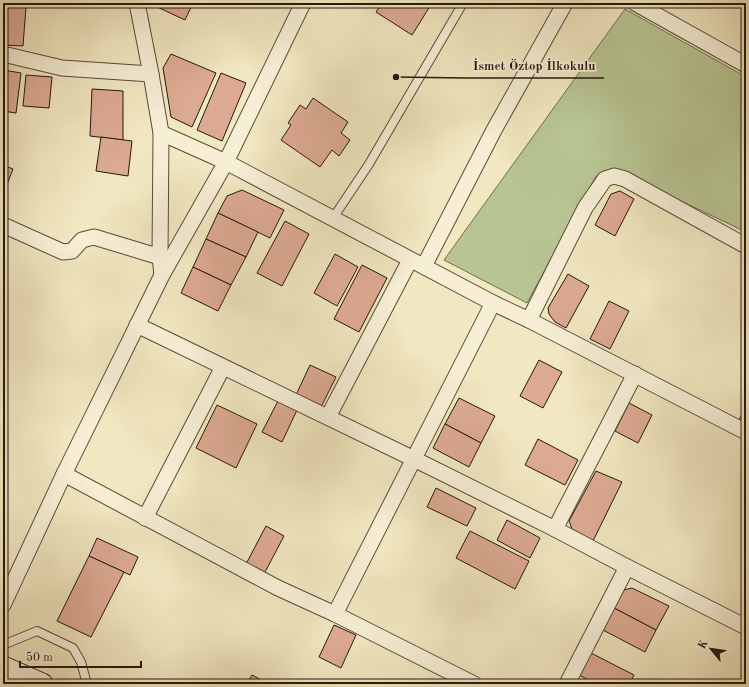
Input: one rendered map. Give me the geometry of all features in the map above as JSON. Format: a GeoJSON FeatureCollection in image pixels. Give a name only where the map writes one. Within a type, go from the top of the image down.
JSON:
{"type":"FeatureCollection","features":[{"type":"Feature","properties":{"kind":"main road"},"geometry":{"type":"LineString","coordinates":[[3,666],[42,684]]}},
{"type":"Feature","properties":{"kind":"street"},"geometry":{"type":"LineString","coordinates":[[137,3],[161,133],[160,257],[162,276]]}},
{"type":"Feature","properties":{"kind":"street"},"geometry":{"type":"LineString","coordinates":[[3,605],[64,474],[137,325],[162,276],[226,162],[303,3]]}},
{"type":"Feature","properties":{"kind":"street"},"geometry":{"type":"LineString","coordinates":[[424,266],[494,130],[565,3]]}},
{"type":"Feature","properties":{"kind":"street"},"geometry":{"type":"LineString","coordinates":[[635,3],[746,65]]}},
{"type":"Feature","properties":{"kind":"street"},"geometry":{"type":"LineString","coordinates":[[3,54],[62,68],[151,74]]}},
{"type":"Feature","properties":{"kind":"street"},"geometry":{"type":"LineString","coordinates":[[161,133],[226,162],[410,260],[746,432]]}},
{"type":"Feature","properties":{"kind":"street"},"geometry":{"type":"LineString","coordinates":[[529,320],[585,208],[605,179],[614,176],[625,179],[746,246]]}},
{"type":"Feature","properties":{"kind":"street"},"geometry":{"type":"LineString","coordinates":[[3,225],[63,252],[72,251],[82,240],[94,237],[160,257]]}},
{"type":"Feature","properties":{"kind":"street"},"geometry":{"type":"LineString","coordinates":[[328,417],[410,260]]}},
{"type":"Feature","properties":{"kind":"street"},"geometry":{"type":"LineString","coordinates":[[335,614],[493,303]]}},
{"type":"Feature","properties":{"kind":"street"},"geometry":{"type":"LineString","coordinates":[[137,325],[414,459],[555,529],[746,627]]}},
{"type":"Feature","properties":{"kind":"street"},"geometry":{"type":"LineString","coordinates":[[145,518],[223,367]]}},
{"type":"Feature","properties":{"kind":"street"},"geometry":{"type":"LineString","coordinates":[[555,529],[635,374]]}},
{"type":"Feature","properties":{"kind":"street"},"geometry":{"type":"LineString","coordinates":[[64,474],[278,588],[335,614],[474,684]]}},
{"type":"Feature","properties":{"kind":"street"},"geometry":{"type":"LineString","coordinates":[[567,684],[627,567]]}},
{"type":"Feature","properties":{"kind":"lane"},"geometry":{"type":"LineString","coordinates":[[333,218],[369,164],[463,3]]}},
{"type":"Feature","properties":{"kind":"lane"},"geometry":{"type":"LineString","coordinates":[[3,646],[37,631],[73,648],[81,662],[87,684]]}},
{"type":"Feature","properties":{"kind":"green space"},"geometry":{"type":"Polygon","coordinates":[[[625,9],[746,77],[746,232],[614,169],[596,176],[527,303],[444,260],[625,9]]]}},
{"type":"Feature","properties":{"kind":"building"},"geometry":{"type":"Polygon","coordinates":[[[154,3],[193,3],[185,20],[153,5],[154,3]]]}},
{"type":"Feature","properties":{"kind":"building"},"geometry":{"type":"Polygon","coordinates":[[[382,3],[432,3],[412,35],[376,12],[382,3]]]}},
{"type":"Feature","properties":{"kind":"building"},"geometry":{"type":"Polygon","coordinates":[[[3,5],[26,7],[23,46],[3,45],[3,5]]]}},
{"type":"Feature","properties":{"kind":"building"},"geometry":{"type":"Polygon","coordinates":[[[171,54],[216,73],[192,127],[171,117],[163,68],[171,54]]]}},
{"type":"Feature","properties":{"kind":"building"},"geometry":{"type":"Polygon","coordinates":[[[3,70],[21,73],[16,113],[3,111],[3,70]]]}},
{"type":"Feature","properties":{"kind":"building"},"geometry":{"type":"Polygon","coordinates":[[[221,73],[246,83],[222,141],[197,130],[221,73]]]}},
{"type":"Feature","properties":{"kind":"building"},"geometry":{"type":"Polygon","coordinates":[[[26,75],[52,77],[49,108],[23,106],[26,75]]]}},
{"type":"Feature","properties":{"kind":"building"},"geometry":{"type":"Polygon","coordinates":[[[92,89],[123,91],[123,140],[90,136],[92,89]]]}},
{"type":"Feature","properties":{"kind":"building"},"geometry":{"type":"Polygon","coordinates":[[[313,98],[348,122],[341,133],[350,140],[339,156],[332,150],[320,167],[281,140],[291,125],[288,123],[300,105],[306,109],[313,98]]]}},
{"type":"Feature","properties":{"kind":"building"},"geometry":{"type":"Polygon","coordinates":[[[101,137],[132,141],[128,176],[96,171],[101,137]]]}},
{"type":"Feature","properties":{"kind":"building"},"geometry":{"type":"Polygon","coordinates":[[[3,165],[13,169],[3,195],[3,165]]]}},
{"type":"Feature","properties":{"kind":"building"},"geometry":{"type":"Polygon","coordinates":[[[242,190],[284,210],[270,238],[218,213],[227,196],[242,190]]]}},
{"type":"Feature","properties":{"kind":"building"},"geometry":{"type":"Polygon","coordinates":[[[620,191],[634,199],[615,236],[595,225],[611,194],[620,191]]]}},
{"type":"Feature","properties":{"kind":"building"},"geometry":{"type":"Polygon","coordinates":[[[218,213],[258,232],[246,257],[206,239],[218,213]]]}},
{"type":"Feature","properties":{"kind":"building"},"geometry":{"type":"Polygon","coordinates":[[[285,221],[309,234],[282,286],[257,273],[285,221]]]}},
{"type":"Feature","properties":{"kind":"building"},"geometry":{"type":"Polygon","coordinates":[[[206,239],[246,257],[231,285],[193,267],[206,239]]]}},
{"type":"Feature","properties":{"kind":"building"},"geometry":{"type":"Polygon","coordinates":[[[335,254],[358,267],[337,306],[314,293],[335,254]]]}},
{"type":"Feature","properties":{"kind":"building"},"geometry":{"type":"Polygon","coordinates":[[[362,265],[387,278],[359,332],[334,319],[362,265]]]}},
{"type":"Feature","properties":{"kind":"building"},"geometry":{"type":"Polygon","coordinates":[[[193,267],[231,285],[218,311],[181,293],[193,267]]]}},
{"type":"Feature","properties":{"kind":"building"},"geometry":{"type":"Polygon","coordinates":[[[568,274],[589,286],[566,328],[555,322],[549,314],[548,308],[568,274]]]}},
{"type":"Feature","properties":{"kind":"building"},"geometry":{"type":"Polygon","coordinates":[[[609,301],[629,311],[610,349],[590,339],[609,301]]]}},
{"type":"Feature","properties":{"kind":"building"},"geometry":{"type":"Polygon","coordinates":[[[539,360],[562,372],[543,408],[520,396],[539,360]]]}},
{"type":"Feature","properties":{"kind":"building"},"geometry":{"type":"Polygon","coordinates":[[[310,365],[336,377],[321,407],[296,395],[310,365]]]}},
{"type":"Feature","properties":{"kind":"building"},"geometry":{"type":"Polygon","coordinates":[[[459,398],[495,416],[481,443],[445,424],[459,398]]]}},
{"type":"Feature","properties":{"kind":"building"},"geometry":{"type":"Polygon","coordinates":[[[278,401],[297,410],[282,442],[262,432],[278,401]]]}},
{"type":"Feature","properties":{"kind":"building"},"geometry":{"type":"Polygon","coordinates":[[[629,403],[652,415],[638,443],[615,431],[629,403]]]}},
{"type":"Feature","properties":{"kind":"building"},"geometry":{"type":"Polygon","coordinates":[[[217,405],[257,424],[236,468],[196,448],[217,405]]]}},
{"type":"Feature","properties":{"kind":"building"},"geometry":{"type":"Polygon","coordinates":[[[746,406],[746,424],[739,420],[746,406]]]}},
{"type":"Feature","properties":{"kind":"building"},"geometry":{"type":"Polygon","coordinates":[[[445,424],[481,443],[469,467],[433,448],[445,424]]]}},
{"type":"Feature","properties":{"kind":"building"},"geometry":{"type":"Polygon","coordinates":[[[538,439],[578,460],[565,485],[525,465],[538,439]]]}},
{"type":"Feature","properties":{"kind":"building"},"geometry":{"type":"Polygon","coordinates":[[[596,471],[622,482],[593,541],[572,529],[569,521],[596,471]]]}},
{"type":"Feature","properties":{"kind":"building"},"geometry":{"type":"Polygon","coordinates":[[[436,488],[476,508],[467,526],[427,507],[436,488]]]}},
{"type":"Feature","properties":{"kind":"building"},"geometry":{"type":"Polygon","coordinates":[[[507,520],[540,538],[530,558],[497,540],[507,520]]]}},
{"type":"Feature","properties":{"kind":"building"},"geometry":{"type":"Polygon","coordinates":[[[266,526],[284,536],[264,574],[246,564],[266,526]]]}},
{"type":"Feature","properties":{"kind":"building"},"geometry":{"type":"Polygon","coordinates":[[[470,531],[529,561],[515,589],[456,558],[470,531]]]}},
{"type":"Feature","properties":{"kind":"building"},"geometry":{"type":"Polygon","coordinates":[[[97,538],[138,557],[130,575],[89,556],[97,538]]]}},
{"type":"Feature","properties":{"kind":"building"},"geometry":{"type":"Polygon","coordinates":[[[89,556],[124,572],[91,637],[57,621],[89,556]]]}},
{"type":"Feature","properties":{"kind":"building"},"geometry":{"type":"Polygon","coordinates":[[[632,588],[669,606],[656,630],[614,608],[624,590],[632,588]]]}},
{"type":"Feature","properties":{"kind":"building"},"geometry":{"type":"Polygon","coordinates":[[[614,608],[656,630],[645,652],[603,630],[614,608]]]}},
{"type":"Feature","properties":{"kind":"building"},"geometry":{"type":"Polygon","coordinates":[[[334,625],[356,635],[341,668],[319,657],[334,625]]]}},
{"type":"Feature","properties":{"kind":"building"},"geometry":{"type":"Polygon","coordinates":[[[591,653],[634,675],[629,684],[596,684],[579,675],[591,653]]]}},
{"type":"Feature","properties":{"kind":"building"},"geometry":{"type":"Polygon","coordinates":[[[252,675],[269,684],[247,684],[252,675]]]}},
{"type":"Feature","properties":{"kind":"place","name":"İsmet Öztop İlkokulu"},"geometry":{"type":"Point","coordinates":[396,77]}}]}
